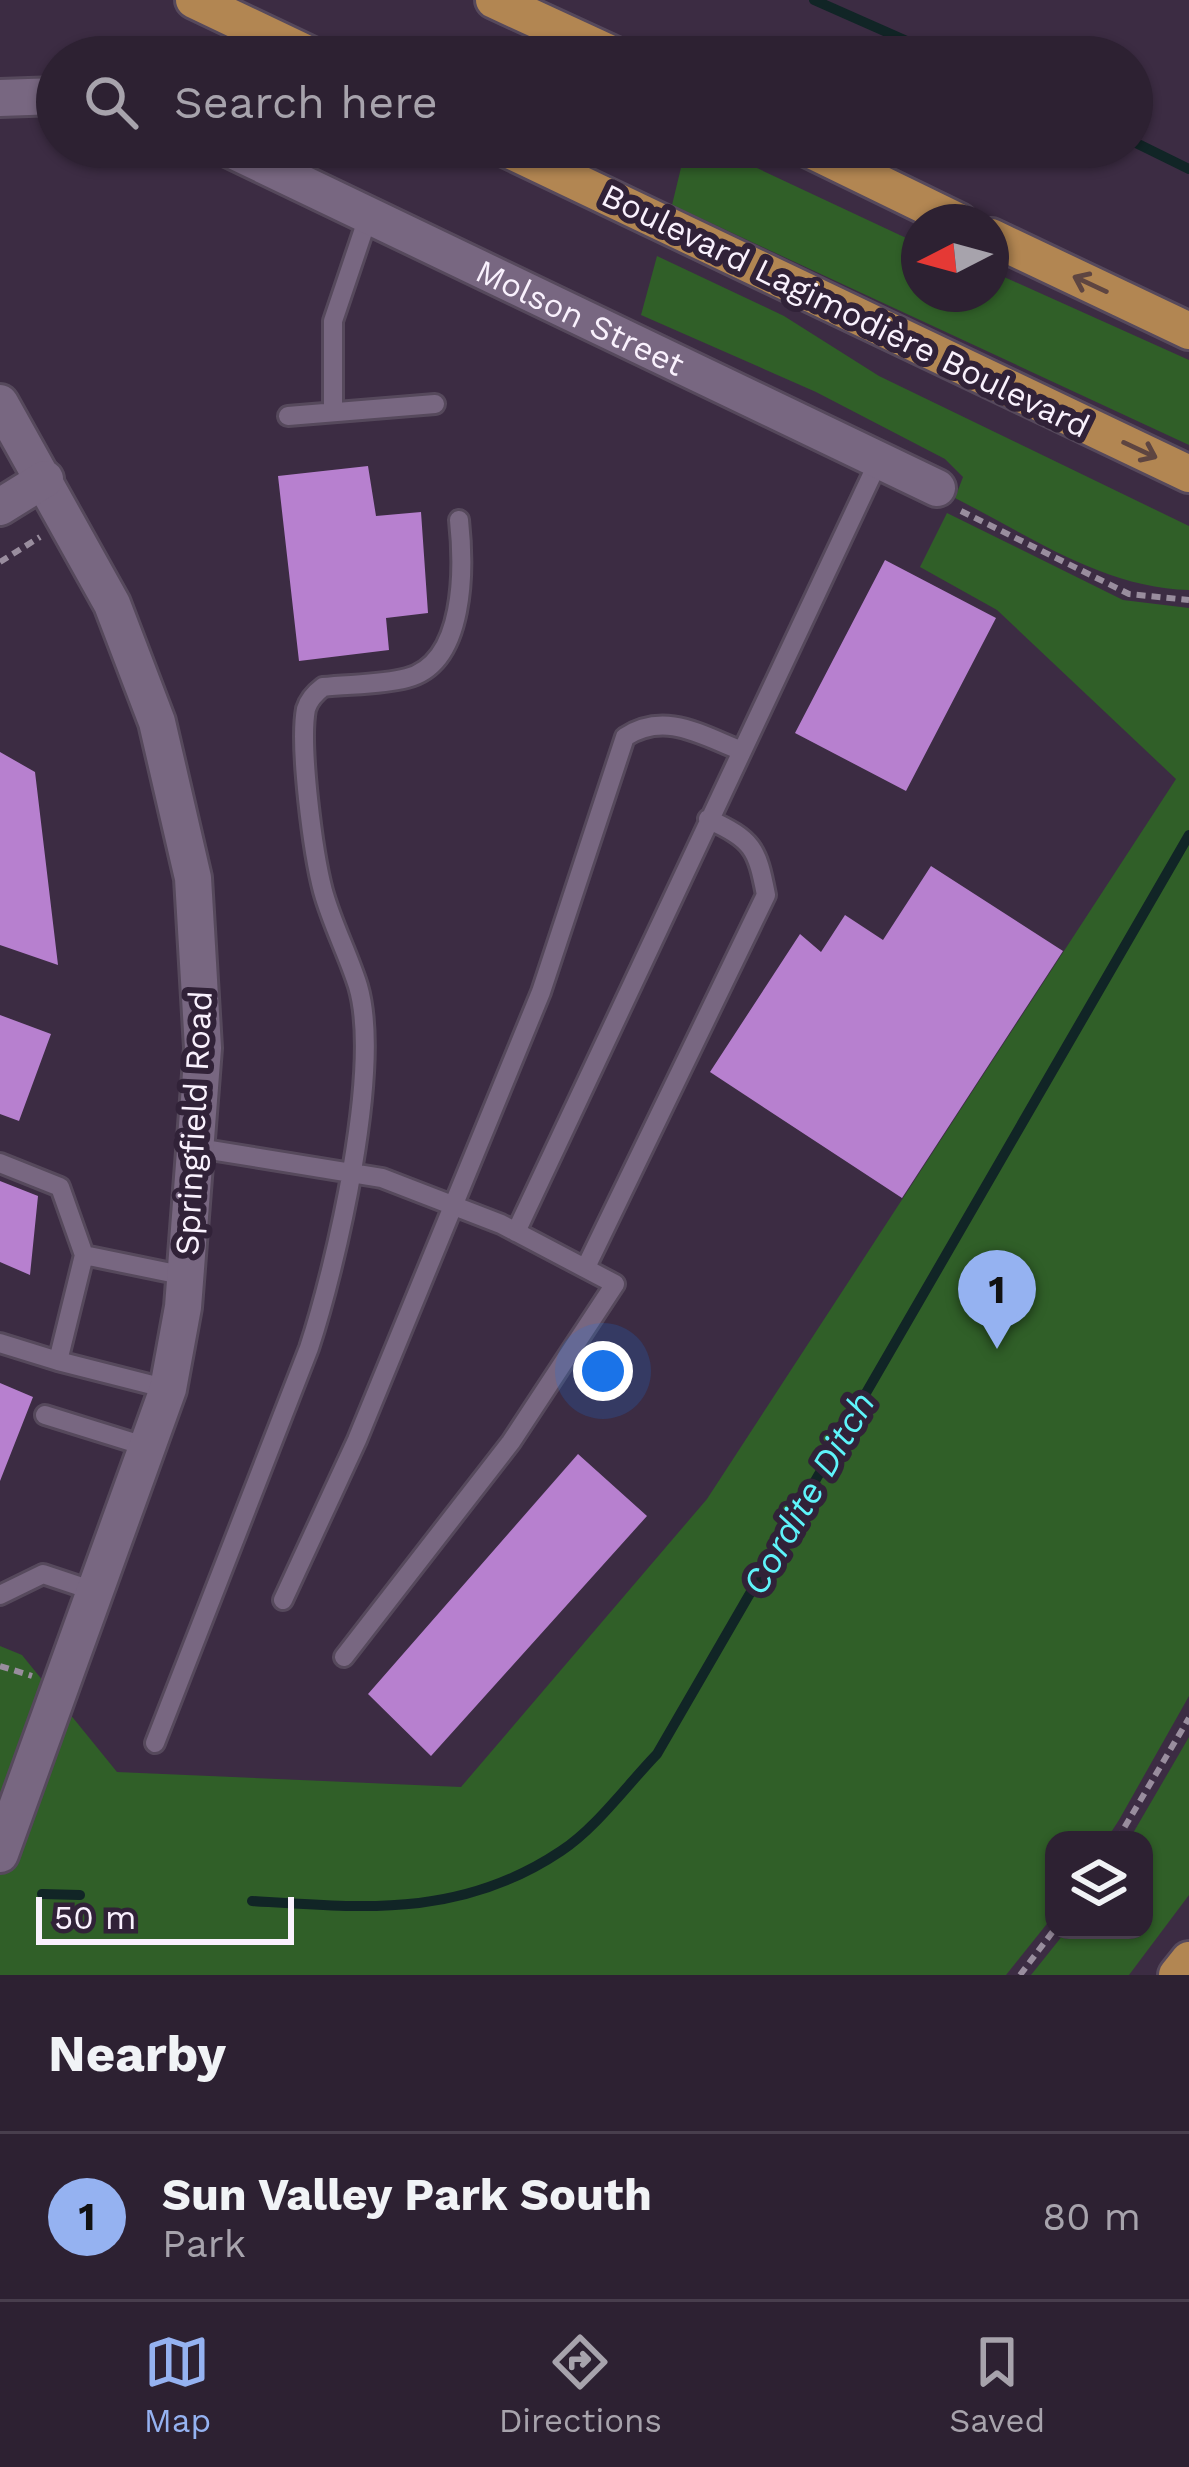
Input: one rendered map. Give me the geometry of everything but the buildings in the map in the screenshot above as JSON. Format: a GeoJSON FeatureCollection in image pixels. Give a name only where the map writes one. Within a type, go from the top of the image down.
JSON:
{"type":"FeatureCollection","features":[{"type":"Feature","properties":{"kind":"main road"},"geometry":{"type":"LineString","coordinates":[[194,0],[270,36]]}},
{"type":"Feature","properties":{"kind":"main road"},"geometry":{"type":"LineString","coordinates":[[494,0],[572,36]]}},
{"type":"Feature","properties":{"kind":"main road","name":"Boulevard Lagimodière Boulevard"},"geometry":{"type":"LineString","coordinates":[[547,168],[1189,474]]}},
{"type":"Feature","properties":{"kind":"main road"},"geometry":{"type":"LineString","coordinates":[[848,168],[922,204]]}},
{"type":"Feature","properties":{"kind":"main road"},"geometry":{"type":"LineString","coordinates":[[1009,246],[1189,331]]}},
{"type":"Feature","properties":{"kind":"main road"},"geometry":{"type":"LineString","coordinates":[[1177,1975],[1189,1960]]}},
{"type":"Feature","properties":{"kind":"street"},"geometry":{"type":"LineString","coordinates":[[0,98],[36,97]]}},
{"type":"Feature","properties":{"kind":"street","name":"Molson Street"},"geometry":{"type":"LineString","coordinates":[[271,168],[937,488]]}},
{"type":"Feature","properties":{"kind":"street","name":"Springfield Road"},"geometry":{"type":"LineString","coordinates":[[0,403],[45,479],[131,648],[178,797],[198,932],[203,1048],[186,1276],[168,1389],[151,1448],[0,1854]]}},
{"type":"Feature","properties":{"kind":"street"},"geometry":{"type":"LineString","coordinates":[[0,507],[45,479]]}},
{"type":"Feature","properties":{"kind":"lane"},"geometry":{"type":"LineString","coordinates":[[333,412],[334,321],[369,214]]}},
{"type":"Feature","properties":{"kind":"lane"},"geometry":{"type":"LineString","coordinates":[[288,416],[435,404]]}},
{"type":"Feature","properties":{"kind":"lane"},"geometry":{"type":"LineString","coordinates":[[516,1232],[879,460]]}},
{"type":"Feature","properties":{"kind":"lane"},"geometry":{"type":"LineString","coordinates":[[155,1743],[309,1348],[329,1289],[352,1169],[362,1067],[360,992],[323,890],[311,813],[306,710],[322,687],[410,678],[430,668],[453,623],[463,555],[460,520]]}},
{"type":"Feature","properties":{"kind":"lane"},"geometry":{"type":"LineString","coordinates":[[283,1600],[455,1204],[541,992],[625,737],[647,723],[679,725],[742,752]]}},
{"type":"Feature","properties":{"kind":"lane"},"geometry":{"type":"LineString","coordinates":[[586,1267],[766,895],[758,852],[736,832],[709,819]]}},
{"type":"Feature","properties":{"kind":"lane"},"geometry":{"type":"LineString","coordinates":[[198,1148],[352,1169],[455,1204],[615,1283],[511,1442],[344,1658]]}},
{"type":"Feature","properties":{"kind":"lane"},"geometry":{"type":"LineString","coordinates":[[0,1163],[60,1187],[84,1255],[58,1361]]}},
{"type":"Feature","properties":{"kind":"lane"},"geometry":{"type":"LineString","coordinates":[[84,1255],[186,1276]]}},
{"type":"Feature","properties":{"kind":"lane"},"geometry":{"type":"LineString","coordinates":[[0,1342],[168,1389]]}},
{"type":"Feature","properties":{"kind":"lane"},"geometry":{"type":"LineString","coordinates":[[45,1415],[151,1448]]}},
{"type":"Feature","properties":{"kind":"lane"},"geometry":{"type":"LineString","coordinates":[[0,1595],[43,1574],[98,1592]]}},
{"type":"Feature","properties":{"kind":"path"},"geometry":{"type":"LineString","coordinates":[[937,488],[950,505],[1111,586],[1144,598],[1189,600]]}},
{"type":"Feature","properties":{"kind":"path"},"geometry":{"type":"LineString","coordinates":[[1122,1831],[1189,1718]]}},
{"type":"Feature","properties":{"kind":"path"},"geometry":{"type":"LineString","coordinates":[[1020,1975],[1047,1939]]}},
{"type":"Feature","properties":{"kind":"green space"},"geometry":{"type":"Polygon","coordinates":[[[681,168],[757,168],[901,236],[901,311],[672,205],[681,168]]]}},
{"type":"Feature","properties":{"kind":"green space"},"geometry":{"type":"Polygon","coordinates":[[[657,256],[784,316],[879,376],[1189,526],[1189,590],[1127,580],[1040,543],[955,498],[963,477],[945,459],[816,392],[641,315],[657,256]]]}},
{"type":"Feature","properties":{"kind":"green space"},"geometry":{"type":"Polygon","coordinates":[[[1009,279],[1189,360],[1189,445],[902,312],[1009,312],[1009,279]]]}},
{"type":"Feature","properties":{"kind":"green space"},"geometry":{"type":"Polygon","coordinates":[[[947,513],[1123,600],[1189,608],[1189,1696],[1112,1831],[1045,1831],[1045,1926],[1006,1975],[0,1975],[0,1646],[22,1655],[117,1772],[461,1787],[707,1499],[1176,779],[997,610],[920,567],[947,513]]]}},
{"type":"Feature","properties":{"kind":"green space"},"geometry":{"type":"Polygon","coordinates":[[[1189,1737],[1189,1895],[1129,1975],[1031,1975],[1060,1939],[1153,1939],[1153,1831],[1134,1831],[1189,1737]]]}},
{"type":"Feature","properties":{"kind":"waterway"},"geometry":{"type":"LineString","coordinates":[[814,0],[895,36]]}},
{"type":"Feature","properties":{"kind":"waterway"},"geometry":{"type":"LineString","coordinates":[[1153,151],[1189,169]]}},
{"type":"Feature","properties":{"kind":"waterway","name":"Cordite Ditch"},"geometry":{"type":"LineString","coordinates":[[252,1901],[411,1904],[486,1888],[524,1873],[574,1842],[657,1754],[1189,835]]}},
{"type":"Feature","properties":{"kind":"waterway","name":"Cordite Ditch"},"geometry":{"type":"LineString","coordinates":[[42,1894],[80,1895]]}},
{"type":"Feature","properties":{"kind":"place","name":"Sun Valley Park South"},"geometry":{"type":"Point","coordinates":[997,1349]}}]}
